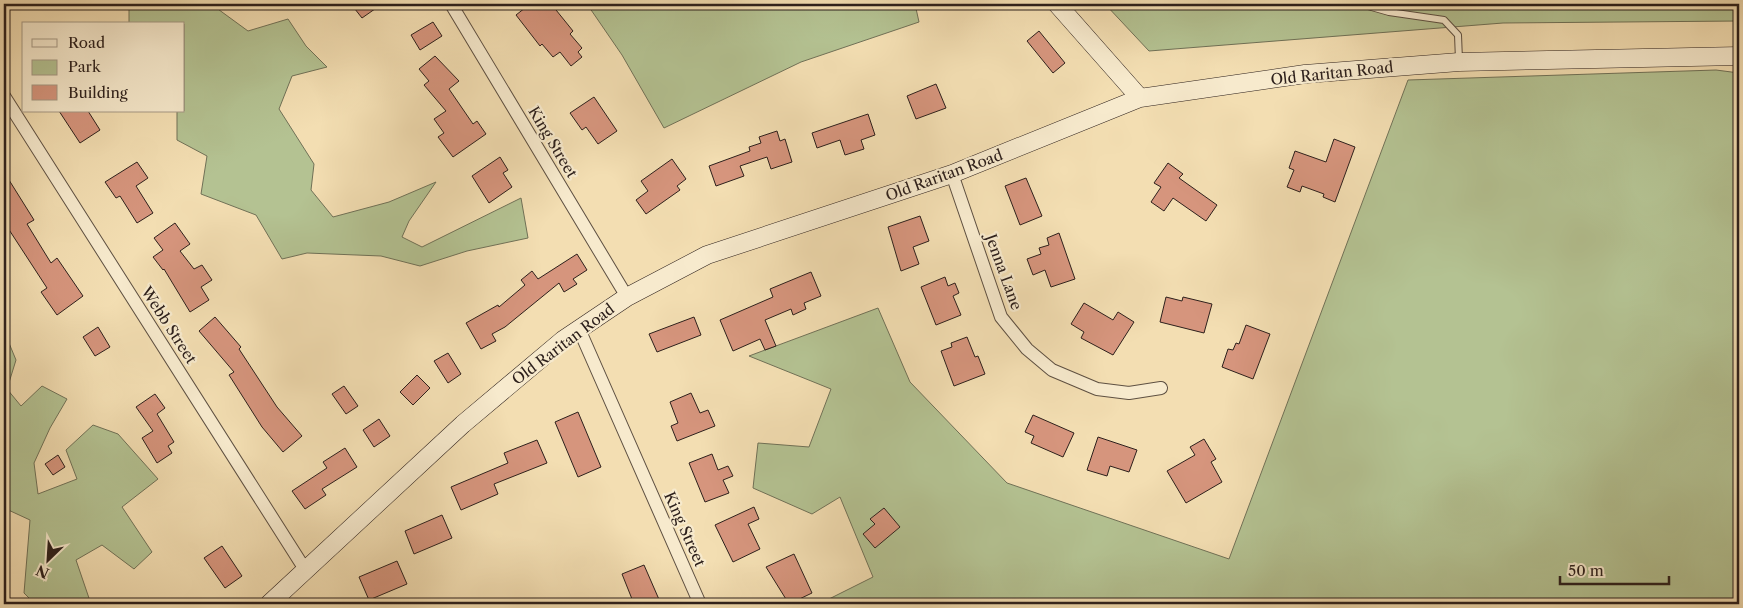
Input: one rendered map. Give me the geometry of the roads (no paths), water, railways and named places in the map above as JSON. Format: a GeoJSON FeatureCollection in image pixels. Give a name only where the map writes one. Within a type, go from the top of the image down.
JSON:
{"type":"FeatureCollection","features":[{"type":"Feature","properties":{"kind":"street","name":"King Street"},"geometry":{"type":"LineString","coordinates":[[451,4],[627,297]]}},
{"type":"Feature","properties":{"kind":"street"},"geometry":{"type":"LineString","coordinates":[[1057,4],[1140,98]]}},
{"type":"Feature","properties":{"kind":"street","name":"Old Raritan Road"},"geometry":{"type":"LineString","coordinates":[[269,604],[462,424],[579,329],[627,297],[708,255],[952,174],[1140,98],[1305,74],[1460,62],[1739,56]]}},
{"type":"Feature","properties":{"kind":"street","name":"Webb Street"},"geometry":{"type":"LineString","coordinates":[[4,96],[306,571]]}},
{"type":"Feature","properties":{"kind":"street","name":"Jenna Lane"},"geometry":{"type":"LineString","coordinates":[[952,174],[1001,317],[1026,349],[1052,370],[1097,389],[1128,393],[1161,388]]}},
{"type":"Feature","properties":{"kind":"street","name":"King Street"},"geometry":{"type":"LineString","coordinates":[[579,329],[700,604]]}},
{"type":"Feature","properties":{"kind":"lane"},"geometry":{"type":"LineString","coordinates":[[1361,4],[1389,12],[1444,20],[1458,34],[1460,62]]}},
{"type":"Feature","properties":{"kind":"lane"},"geometry":{"type":"LineString","coordinates":[[1383,4],[1389,12]]}}]}
